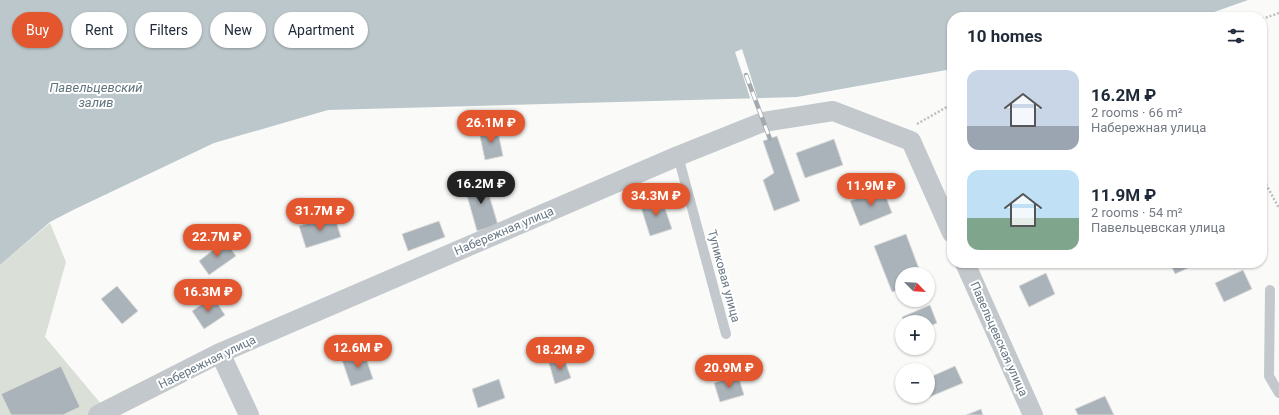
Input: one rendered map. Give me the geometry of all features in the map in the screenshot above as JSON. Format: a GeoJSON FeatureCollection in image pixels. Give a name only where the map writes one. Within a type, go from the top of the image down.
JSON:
{"type":"FeatureCollection","features":[{"type":"Feature","properties":{"kind":"street","name":"Набережная улица"},"geometry":{"type":"LineString","coordinates":[[103,413],[220,354],[678,156],[763,122],[833,111],[903,138]]}},
{"type":"Feature","properties":{"kind":"street"},"geometry":{"type":"LineString","coordinates":[[903,138],[947,223]]}},
{"type":"Feature","properties":{"kind":"street","name":"Павельцевская улица"},"geometry":{"type":"LineString","coordinates":[[968,268],[1033,415]]}},
{"type":"Feature","properties":{"kind":"street"},"geometry":{"type":"LineString","coordinates":[[220,354],[249,415]]}},
{"type":"Feature","properties":{"kind":"lane","name":"Тупиковая улица"},"geometry":{"type":"LineString","coordinates":[[678,156],[726,334]]}},
{"type":"Feature","properties":{"kind":"lane"},"geometry":{"type":"LineString","coordinates":[[1270,290],[1269,376],[1279,393]]}},
{"type":"Feature","properties":{"kind":"path"},"geometry":{"type":"LineString","coordinates":[[1267,17],[1279,13]]}},
{"type":"Feature","properties":{"kind":"path"},"geometry":{"type":"LineString","coordinates":[[903,138],[947,107]]}},
{"type":"Feature","properties":{"kind":"path"},"geometry":{"type":"LineString","coordinates":[[1267,186],[1279,208]]}},
{"type":"Feature","properties":{"kind":"shaded area"},"geometry":{"type":"Polygon","coordinates":[[[50,223],[66,262],[45,337],[107,411],[104,415],[0,415],[0,265],[50,223]]]}},
{"type":"Feature","properties":{"kind":"water","name":"Павельцевский залив"},"geometry":{"type":"Polygon","coordinates":[[[0,0],[1248,0],[1214,12],[947,12],[947,70],[797,97],[328,110],[214,143],[50,222],[0,265],[0,0]]]}},
{"type":"Feature","properties":{"kind":"pier"},"geometry":{"type":"Polygon","coordinates":[[[742,49],[758,100],[751,101],[735,52],[742,49]]]}},
{"type":"Feature","properties":{"kind":"building"},"geometry":{"type":"Polygon","coordinates":[[[497,127],[503,156],[485,160],[479,131],[497,127]]]}},
{"type":"Feature","properties":{"kind":"building"},"geometry":{"type":"Polygon","coordinates":[[[777,136],[800,201],[774,211],[763,180],[774,173],[763,141],[777,136]]]}},
{"type":"Feature","properties":{"kind":"building"},"geometry":{"type":"Polygon","coordinates":[[[834,139],[843,165],[805,178],[796,153],[834,139]]]}},
{"type":"Feature","properties":{"kind":"building"},"geometry":{"type":"Polygon","coordinates":[[[484,178],[498,225],[477,231],[464,185],[484,178]]]}},
{"type":"Feature","properties":{"kind":"building"},"geometry":{"type":"Polygon","coordinates":[[[883,189],[892,213],[860,226],[850,201],[883,189]]]}},
{"type":"Feature","properties":{"kind":"building"},"geometry":{"type":"Polygon","coordinates":[[[661,197],[672,229],[650,236],[640,204],[661,197]]]}},
{"type":"Feature","properties":{"kind":"building"},"geometry":{"type":"Polygon","coordinates":[[[334,215],[341,237],[306,248],[299,226],[334,215]]]}},
{"type":"Feature","properties":{"kind":"building"},"geometry":{"type":"Polygon","coordinates":[[[439,221],[445,237],[408,251],[402,234],[439,221]]]}},
{"type":"Feature","properties":{"kind":"building"},"geometry":{"type":"Polygon","coordinates":[[[906,234],[918,267],[895,267],[895,291],[892,292],[874,246],[906,234]]]}},
{"type":"Feature","properties":{"kind":"building"},"geometry":{"type":"Polygon","coordinates":[[[225,241],[236,256],[209,275],[199,261],[225,241]]]}},
{"type":"Feature","properties":{"kind":"building"},"geometry":{"type":"Polygon","coordinates":[[[1172,268],[1188,268],[1175,274],[1172,268]]]}},
{"type":"Feature","properties":{"kind":"building"},"geometry":{"type":"Polygon","coordinates":[[[1243,270],[1252,289],[1224,302],[1215,283],[1243,270]]]}},
{"type":"Feature","properties":{"kind":"building"},"geometry":{"type":"Polygon","coordinates":[[[1046,273],[1055,294],[1029,307],[1019,286],[1046,273]]]}},
{"type":"Feature","properties":{"kind":"building"},"geometry":{"type":"Polygon","coordinates":[[[117,286],[138,311],[122,324],[101,299],[117,286]]]}},
{"type":"Feature","properties":{"kind":"building"},"geometry":{"type":"Polygon","coordinates":[[[213,297],[225,315],[204,329],[192,311],[213,297]]]}},
{"type":"Feature","properties":{"kind":"building"},"geometry":{"type":"Polygon","coordinates":[[[925,307],[931,307],[934,315],[907,315],[925,307]]]}},
{"type":"Feature","properties":{"kind":"building"},"geometry":{"type":"Polygon","coordinates":[[[364,352],[373,379],[351,386],[342,360],[364,352]]]}},
{"type":"Feature","properties":{"kind":"building"},"geometry":{"type":"Polygon","coordinates":[[[564,358],[571,378],[555,384],[549,363],[564,358]]]}},
{"type":"Feature","properties":{"kind":"building"},"geometry":{"type":"Polygon","coordinates":[[[61,366],[80,407],[63,415],[11,415],[1,394],[61,366]]]}},
{"type":"Feature","properties":{"kind":"building"},"geometry":{"type":"Polygon","coordinates":[[[955,366],[963,383],[935,395],[935,375],[955,366]]]}},
{"type":"Feature","properties":{"kind":"building"},"geometry":{"type":"Polygon","coordinates":[[[738,375],[744,395],[720,402],[714,383],[738,375]]]}},
{"type":"Feature","properties":{"kind":"building"},"geometry":{"type":"Polygon","coordinates":[[[499,379],[505,398],[478,408],[472,389],[499,379]]]}},
{"type":"Feature","properties":{"kind":"building"},"geometry":{"type":"Polygon","coordinates":[[[1105,396],[1114,415],[1078,415],[1075,409],[1105,396]]]}},
{"type":"Feature","properties":{"kind":"building"},"geometry":{"type":"Polygon","coordinates":[[[981,409],[983,415],[966,415],[981,409]]]}},
{"type":"Feature","properties":{"kind":"railway"},"geometry":{"type":"LineString","coordinates":[[746,75],[770,139]]}}]}
